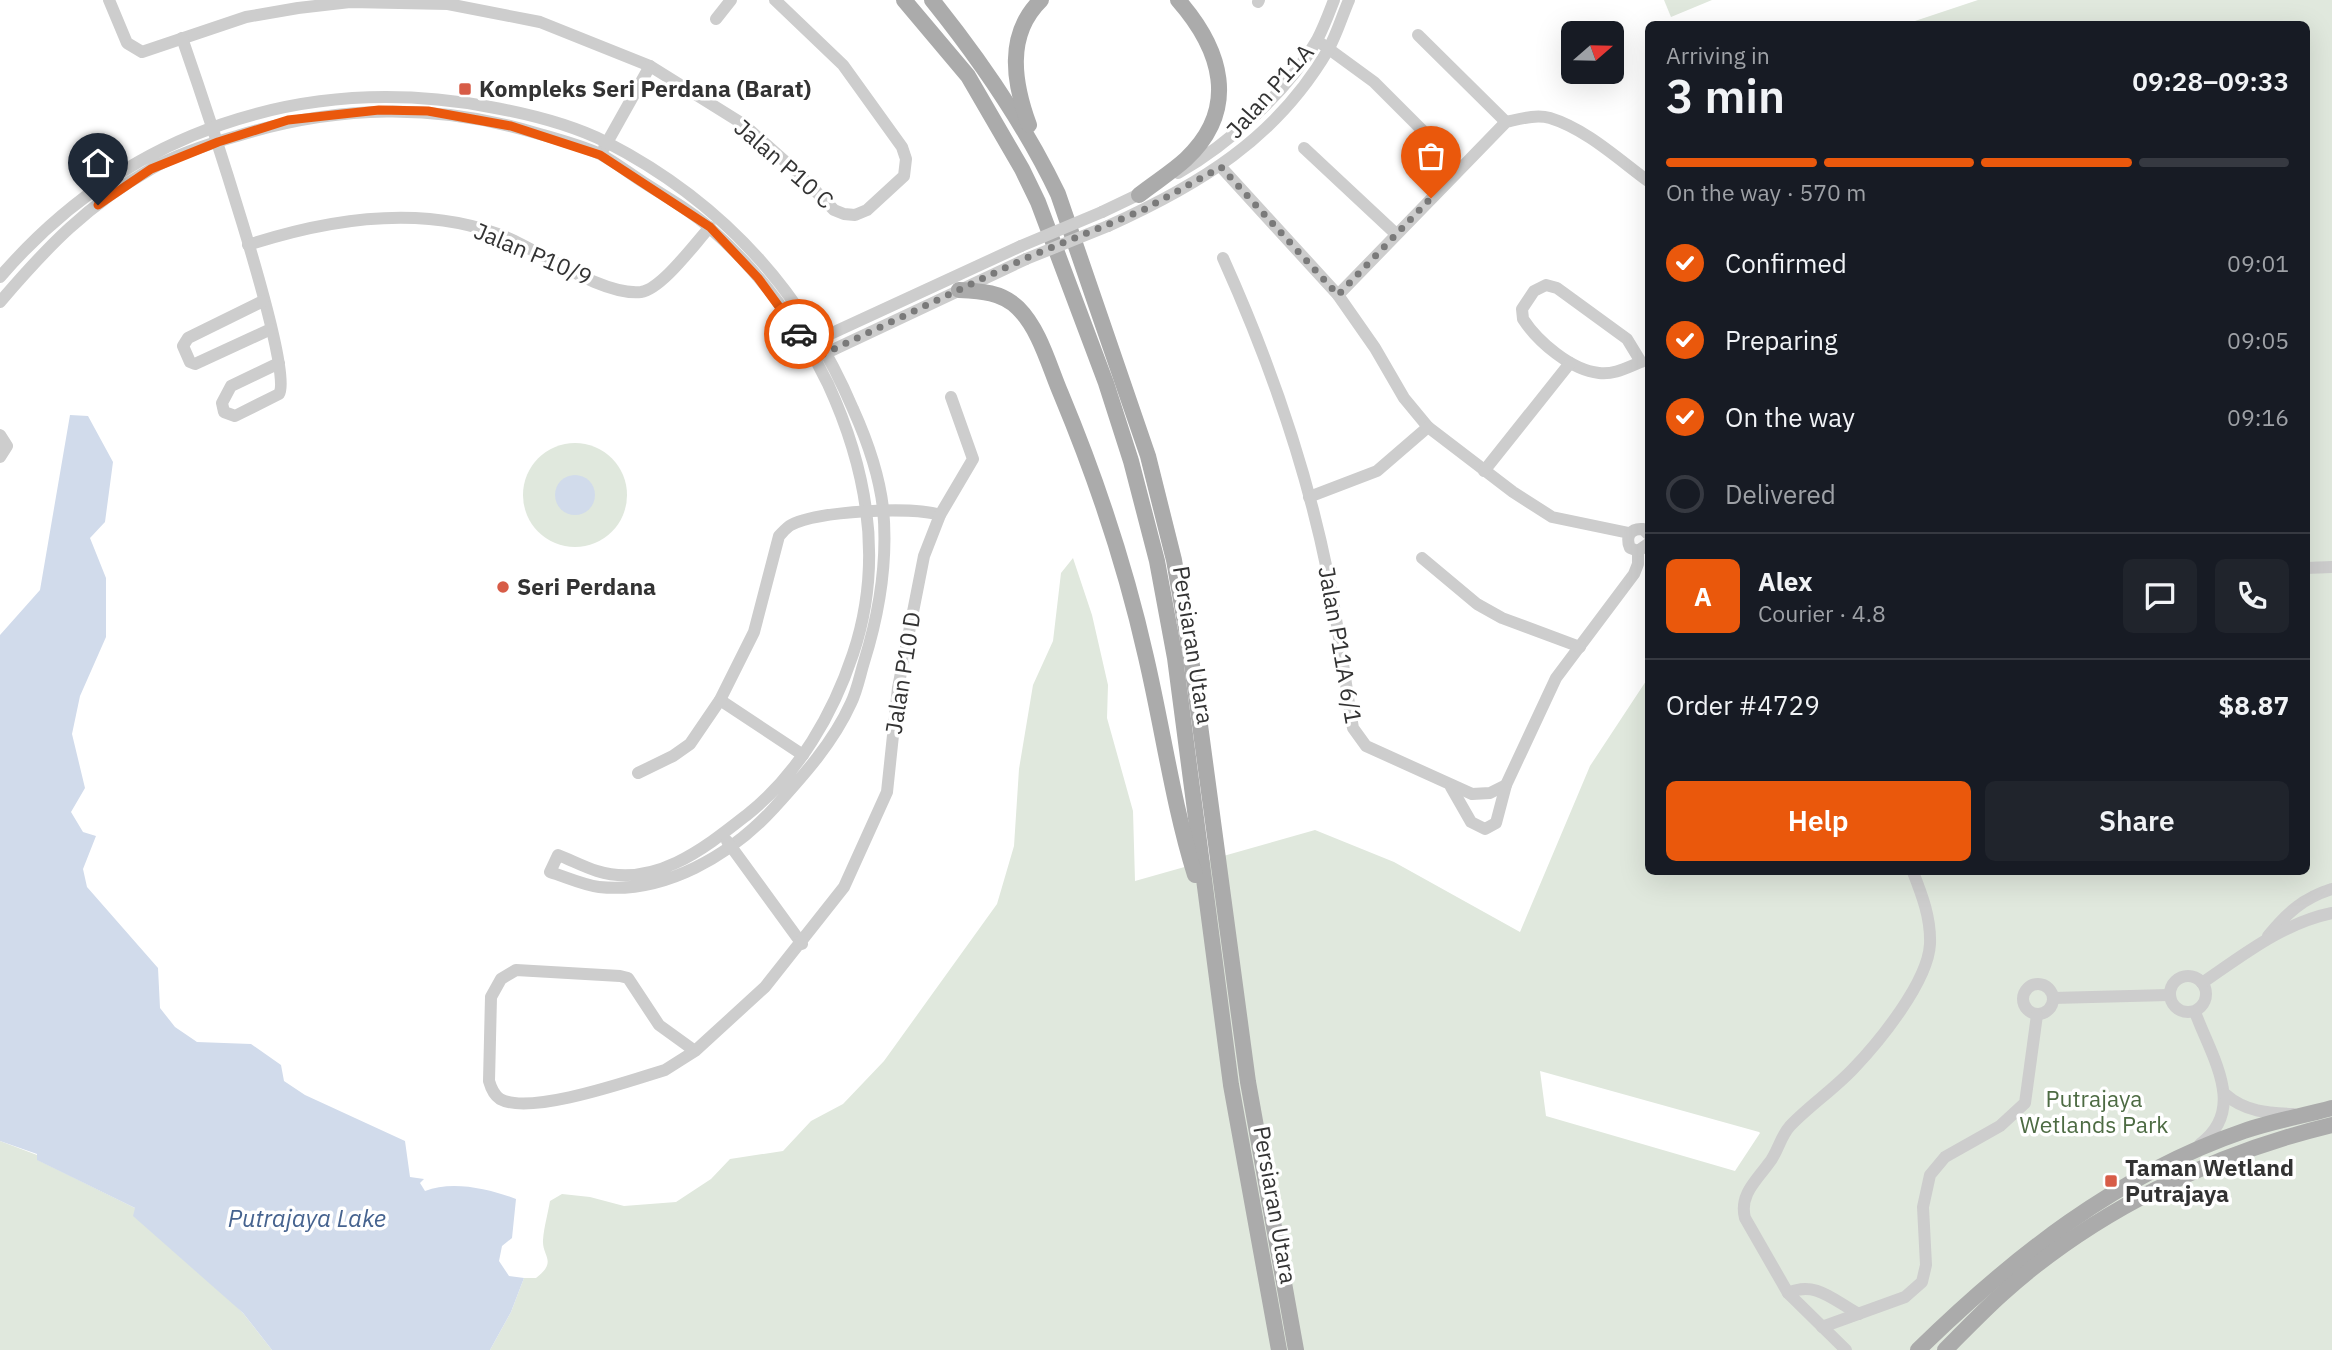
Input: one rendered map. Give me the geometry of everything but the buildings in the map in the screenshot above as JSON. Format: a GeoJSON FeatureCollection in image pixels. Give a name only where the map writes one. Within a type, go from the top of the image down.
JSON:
{"type":"FeatureCollection","features":[{"type":"Feature","properties":{"kind":"main road","name":"Persiaran Utara"},"geometry":{"type":"LineString","coordinates":[[904,0],[968,76],[1023,169],[1038,202],[1110,396],[1131,461],[1157,561],[1175,658],[1231,1085],[1279,1350]]}},
{"type":"Feature","properties":{"kind":"main road","name":"Persiaran Utara"},"geometry":{"type":"LineString","coordinates":[[932,0],[984,65],[1042,161],[1058,194],[1148,456],[1174,559],[1191,658],[1248,1082],[1296,1350]]}},
{"type":"Feature","properties":{"kind":"main road"},"geometry":{"type":"LineString","coordinates":[[1041,0],[1034,7],[1020,37],[1015,79],[1042,161]]}},
{"type":"Feature","properties":{"kind":"main road"},"geometry":{"type":"LineString","coordinates":[[1139,195],[1186,159],[1202,142],[1214,121],[1219,102],[1217,65],[1210,46],[1178,0]]}},
{"type":"Feature","properties":{"kind":"main road"},"geometry":{"type":"LineString","coordinates":[[959,290],[983,291],[1000,296],[1018,308],[1035,331],[1074,426],[1126,580],[1166,744],[1180,827],[1208,914]]}},
{"type":"Feature","properties":{"kind":"main road"},"geometry":{"type":"LineString","coordinates":[[1922,1346],[2034,1246],[2103,1199],[2189,1153],[2245,1131],[2332,1108]]}},
{"type":"Feature","properties":{"kind":"main road"},"geometry":{"type":"LineString","coordinates":[[1945,1350],[2003,1293],[2110,1214],[2160,1187],[2250,1150],[2332,1125]]}},
{"type":"Feature","properties":{"kind":"street","name":"Jalan P10 C"},"geometry":{"type":"LineString","coordinates":[[109,0],[127,43],[135,51],[149,52],[246,17],[350,2],[448,4],[540,22],[650,66],[743,124],[797,172],[834,210],[855,215],[867,210],[904,176],[906,159],[902,147],[843,65],[775,0]]}},
{"type":"Feature","properties":{"kind":"street"},"geometry":{"type":"LineString","coordinates":[[716,19],[731,0]]}},
{"type":"Feature","properties":{"kind":"street","name":"Jalan P11A"},"geometry":{"type":"LineString","coordinates":[[807,345],[1021,246],[1139,195],[1183,170],[1235,133],[1289,77],[1317,40],[1334,0]]}},
{"type":"Feature","properties":{"kind":"street","name":"Jalan P11A"},"geometry":{"type":"LineString","coordinates":[[821,355],[1026,258],[1108,226],[1221,167],[1271,122],[1302,87],[1328,48],[1349,0]]}},
{"type":"Feature","properties":{"kind":"street"},"geometry":{"type":"LineString","coordinates":[[1418,35],[1506,122]]}},
{"type":"Feature","properties":{"kind":"street"},"geometry":{"type":"LineString","coordinates":[[182,38],[214,128],[271,329],[279,363],[283,384],[279,394],[235,416],[224,412],[222,403],[231,386],[279,363]]}},
{"type":"Feature","properties":{"kind":"street"},"geometry":{"type":"LineString","coordinates":[[1317,40],[1374,82],[1460,168]]}},
{"type":"Feature","properties":{"kind":"street"},"geometry":{"type":"LineString","coordinates":[[600,155],[650,66]]}},
{"type":"Feature","properties":{"kind":"street"},"geometry":{"type":"LineString","coordinates":[[0,277],[51,222],[92,189],[145,156],[214,128],[284,107],[377,96],[427,97],[514,111],[561,124],[607,142],[676,185],[745,242],[820,338],[821,355],[857,457],[869,513],[870,570],[862,626],[838,698],[803,755],[761,804],[683,861],[655,871],[615,875],[597,872],[558,855],[550,872],[594,887],[639,887],[690,871],[730,846],[768,814],[814,764],[851,703],[875,628],[882,573],[883,511],[878,482],[862,428],[821,355],[807,345],[758,278],[710,227],[600,155],[511,126],[428,111],[379,110],[288,120],[218,142],[151,169],[80,216],[51,242],[0,302]]}},
{"type":"Feature","properties":{"kind":"street"},"geometry":{"type":"LineString","coordinates":[[1338,295],[1506,122],[1529,117],[1549,118],[1582,133],[1645,179]]}},
{"type":"Feature","properties":{"kind":"street"},"geometry":{"type":"LineString","coordinates":[[1304,148],[1396,234]]}},
{"type":"Feature","properties":{"kind":"street"},"geometry":{"type":"LineString","coordinates":[[1221,167],[1338,295],[1375,348],[1404,398],[1428,427],[1484,471],[1552,517],[1629,533],[1636,529],[1645,531]]}},
{"type":"Feature","properties":{"kind":"street","name":"Jalan P10/9"},"geometry":{"type":"LineString","coordinates":[[248,245],[308,226],[342,220],[376,217],[454,223],[481,228],[604,284],[638,292],[658,283],[710,227]]}},
{"type":"Feature","properties":{"kind":"street","name":"Jalan P11A 6/1"},"geometry":{"type":"LineString","coordinates":[[1223,258],[1259,339],[1309,497],[1327,571],[1353,728],[1358,738],[1366,746],[1450,786],[1481,795],[1506,785]]}},
{"type":"Feature","properties":{"kind":"street"},"geometry":{"type":"LineString","coordinates":[[1546,285],[1558,288],[1617,331],[1645,360],[1615,373],[1600,373],[1570,363],[1523,319],[1522,309],[1534,291],[1546,285]]}},
{"type":"Feature","properties":{"kind":"street"},"geometry":{"type":"LineString","coordinates":[[263,301],[188,338],[183,346],[190,362],[195,364],[271,329]]}},
{"type":"Feature","properties":{"kind":"street"},"geometry":{"type":"LineString","coordinates":[[1484,471],[1570,363]]}},
{"type":"Feature","properties":{"kind":"street","name":"Jalan P10 D"},"geometry":{"type":"LineString","coordinates":[[695,1051],[659,1026],[628,978],[620,975],[516,970],[501,979],[491,997],[489,1081],[497,1096],[509,1102],[555,1100],[665,1070],[695,1051],[765,987],[802,944],[844,887],[887,792],[898,688],[924,556],[940,515],[973,459],[951,397]]}},
{"type":"Feature","properties":{"kind":"street"},"geometry":{"type":"LineString","coordinates":[[1309,497],[1377,471],[1428,427]]}},
{"type":"Feature","properties":{"kind":"street"},"geometry":{"type":"LineString","coordinates":[[0,435],[7,446],[0,457]]}},
{"type":"Feature","properties":{"kind":"street"},"geometry":{"type":"LineString","coordinates":[[638,773],[673,756],[690,744],[720,700],[754,632],[779,536],[789,526],[809,519],[883,511],[927,511],[940,515]]}},
{"type":"Feature","properties":{"kind":"street"},"geometry":{"type":"LineString","coordinates":[[1450,786],[1471,822],[1485,829],[1496,823],[1506,785],[1556,678],[1634,574],[1643,548],[1630,548],[1627,541],[1629,533]]}},
{"type":"Feature","properties":{"kind":"street"},"geometry":{"type":"LineString","coordinates":[[1422,558],[1477,604],[1502,618],[1580,647]]}},
{"type":"Feature","properties":{"kind":"street"},"geometry":{"type":"LineString","coordinates":[[2310,568],[2332,567]]}},
{"type":"Feature","properties":{"kind":"street"},"geometry":{"type":"LineString","coordinates":[[720,700],[803,755]]}},
{"type":"Feature","properties":{"kind":"street"},"geometry":{"type":"LineString","coordinates":[[722,835],[802,944]]}},
{"type":"Feature","properties":{"kind":"street"},"geometry":{"type":"LineString","coordinates":[[1846,1350],[1787,1293],[1745,1218],[1742,1207],[1744,1196],[1773,1159],[1788,1128],[1853,1069],[1890,1024],[1920,977],[1930,947],[1930,930],[1928,912],[1914,875]]}},
{"type":"Feature","properties":{"kind":"street"},"geometry":{"type":"LineString","coordinates":[[2266,940],[2288,911],[2311,896],[2332,889]]}},
{"type":"Feature","properties":{"kind":"street"},"geometry":{"type":"LineString","coordinates":[[2202,983],[2266,940],[2299,923],[2332,913]]}},
{"type":"Feature","properties":{"kind":"street"},"geometry":{"type":"LineString","coordinates":[[2169,995],[2175,981],[2182,977],[2189,976],[2202,983],[2206,999],[2195,1012]]}},
{"type":"Feature","properties":{"kind":"street"},"geometry":{"type":"LineString","coordinates":[[2040,983],[2051,991],[2053,998],[2049,1010],[2037,1015],[2030,1013],[2022,1001],[2027,988],[2040,983]]}},
{"type":"Feature","properties":{"kind":"street"},"geometry":{"type":"LineString","coordinates":[[2053,998],[2169,995]]}},
{"type":"Feature","properties":{"kind":"street"},"geometry":{"type":"LineString","coordinates":[[2169,995],[2178,1010],[2195,1012]]}},
{"type":"Feature","properties":{"kind":"street"},"geometry":{"type":"LineString","coordinates":[[2189,1153],[2217,1130],[2222,1120],[2225,1094],[2195,1012]]}},
{"type":"Feature","properties":{"kind":"street"},"geometry":{"type":"LineString","coordinates":[[1822,1327],[1905,1297],[1922,1282],[1926,1265],[1923,1207],[1930,1175],[1945,1157],[2000,1126],[2025,1103],[2037,1015]]}},
{"type":"Feature","properties":{"kind":"street"},"geometry":{"type":"LineString","coordinates":[[2225,1094],[2234,1102],[2258,1112],[2307,1115]]}},
{"type":"Feature","properties":{"kind":"street"},"geometry":{"type":"LineString","coordinates":[[1787,1293],[1808,1287],[1822,1291],[1859,1314]]}},
{"type":"Feature","properties":{"kind":"green space"},"geometry":{"type":"Polygon","coordinates":[[[1664,0],[1712,0],[1671,17],[1664,0]]]}},
{"type":"Feature","properties":{"kind":"green space","name":"Putrajaya Wetlands Park"},"geometry":{"type":"Polygon","coordinates":[[[1978,0],[2332,0],[2332,1350],[490,1350],[511,1312],[524,1278],[536,1278],[548,1263],[543,1240],[550,1201],[562,1194],[590,1197],[624,1206],[676,1202],[711,1179],[730,1159],[783,1151],[811,1121],[843,1104],[884,1061],[997,904],[1014,846],[1019,769],[1033,685],[1053,641],[1061,573],[1073,558],[1092,615],[1108,685],[1107,718],[1133,811],[1135,881],[1315,830],[1394,862],[1520,932],[1590,766],[1645,683],[1645,875],[2310,875],[2310,21],[1915,21],[1978,0]],[[1540,1071],[1546,1116],[1735,1171],[1760,1133],[1540,1071]]]}},
{"type":"Feature","properties":{"kind":"green space"},"geometry":{"type":"Polygon","coordinates":[[[575,443],[595,447],[612,458],[623,475],[627,495],[623,515],[612,532],[595,543],[575,547],[555,543],[538,532],[527,515],[523,495],[527,475],[538,458],[555,447],[575,443]]]}},
{"type":"Feature","properties":{"kind":"green space"},"geometry":{"type":"Polygon","coordinates":[[[0,1141],[37,1155],[38,1160],[135,1208],[243,1313],[272,1350],[0,1350],[0,1141]]]}},
{"type":"Feature","properties":{"kind":"water","name":"Putrajaya Lake"},"geometry":{"type":"Polygon","coordinates":[[[70,415],[88,416],[113,462],[105,522],[90,538],[106,578],[106,637],[80,696],[72,734],[85,788],[71,812],[83,832],[96,836],[83,869],[87,887],[158,968],[160,1008],[175,1027],[197,1042],[251,1044],[281,1065],[284,1081],[305,1095],[405,1141],[410,1177],[424,1179],[420,1183],[425,1191],[459,1186],[483,1189],[516,1199],[512,1238],[502,1246],[499,1261],[509,1276],[524,1278],[511,1312],[490,1350],[272,1350],[243,1313],[133,1216],[135,1208],[37,1160],[37,1154],[0,1141],[0,635],[40,590],[70,415]]]}},
{"type":"Feature","properties":{"kind":"water"},"geometry":{"type":"Polygon","coordinates":[[[575,475],[589,481],[595,495],[589,509],[575,515],[561,509],[555,495],[561,481],[575,475]]]}},
{"type":"Feature","properties":{"kind":"way so far"},"geometry":{"type":"LineString","coordinates":[[799,334],[815,358],[1026,258],[1143,210],[1221,167],[1338,295],[1431,198]]}},
{"type":"Feature","properties":{"kind":"place","name":"Kompleks Seri Perdana (Barat)"},"geometry":{"type":"Point","coordinates":[465,89]}},
{"type":"Feature","properties":{"kind":"place","name":"Seri Perdana"},"geometry":{"type":"Point","coordinates":[503,587]}},
{"type":"Feature","properties":{"kind":"place","name":"Taman Wetland Putrajaya"},"geometry":{"type":"Point","coordinates":[2111,1181]}},
{"type":"Feature","properties":{"kind":"route"},"geometry":{"type":"LineString","coordinates":[[98,205],[151,169],[188,152],[288,120],[379,110],[428,111],[511,126],[600,155],[710,227],[758,278],[799,334]]}}]}
